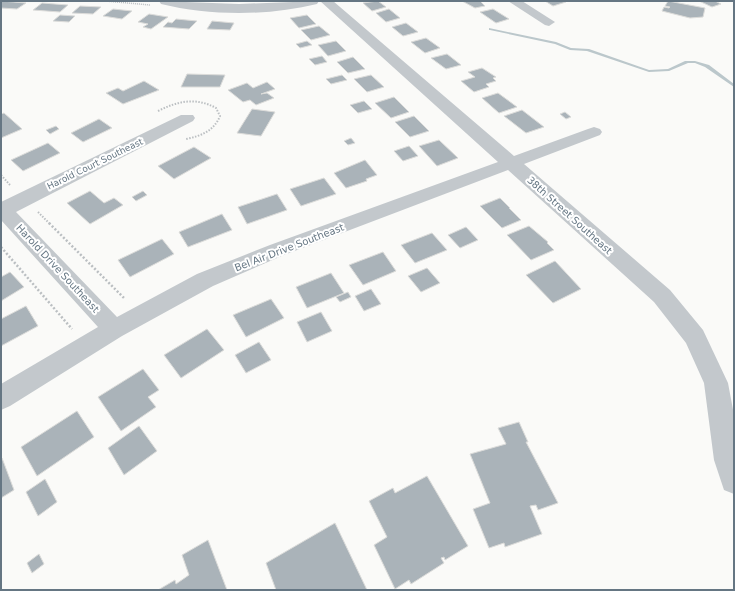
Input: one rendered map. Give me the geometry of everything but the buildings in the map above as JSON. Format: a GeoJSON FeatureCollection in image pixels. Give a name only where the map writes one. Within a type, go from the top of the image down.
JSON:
{"type":"FeatureCollection","features":[{"type":"Feature","properties":{"kind":"street"},"geometry":{"type":"LineString","coordinates":[[164,1],[220,8],[251,9],[313,1]]}},
{"type":"Feature","properties":{"kind":"street","name":"38th Street Southeast"},"geometry":{"type":"LineString","coordinates":[[326,1],[662,296],[695,337],[716,383],[728,460],[734,480]]}},
{"type":"Feature","properties":{"kind":"street"},"geometry":{"type":"LineString","coordinates":[[514,1],[549,22]]}},
{"type":"Feature","properties":{"kind":"street","name":"Harold Court Southeast"},"geometry":{"type":"LineString","coordinates":[[2,209],[187,118]]}},
{"type":"Feature","properties":{"kind":"street","name":"Bel Air Drive Southeast"},"geometry":{"type":"LineString","coordinates":[[1,398],[114,329],[205,280],[277,250],[594,132]]}},
{"type":"Feature","properties":{"kind":"street","name":"Harold Drive Southeast"},"geometry":{"type":"LineString","coordinates":[[2,209],[114,329]]}},
{"type":"Feature","properties":{"kind":"path"},"geometry":{"type":"LineString","coordinates":[[35,210],[128,302]]}},
{"type":"Feature","properties":{"kind":"path"},"geometry":{"type":"LineString","coordinates":[[1,247],[76,333]]}},
{"type":"Feature","properties":{"kind":"waterway"},"geometry":{"type":"LineString","coordinates":[[490,29],[556,43],[570,49],[587,50],[649,71],[669,70],[687,62],[695,62],[707,66],[734,86]]}}]}
